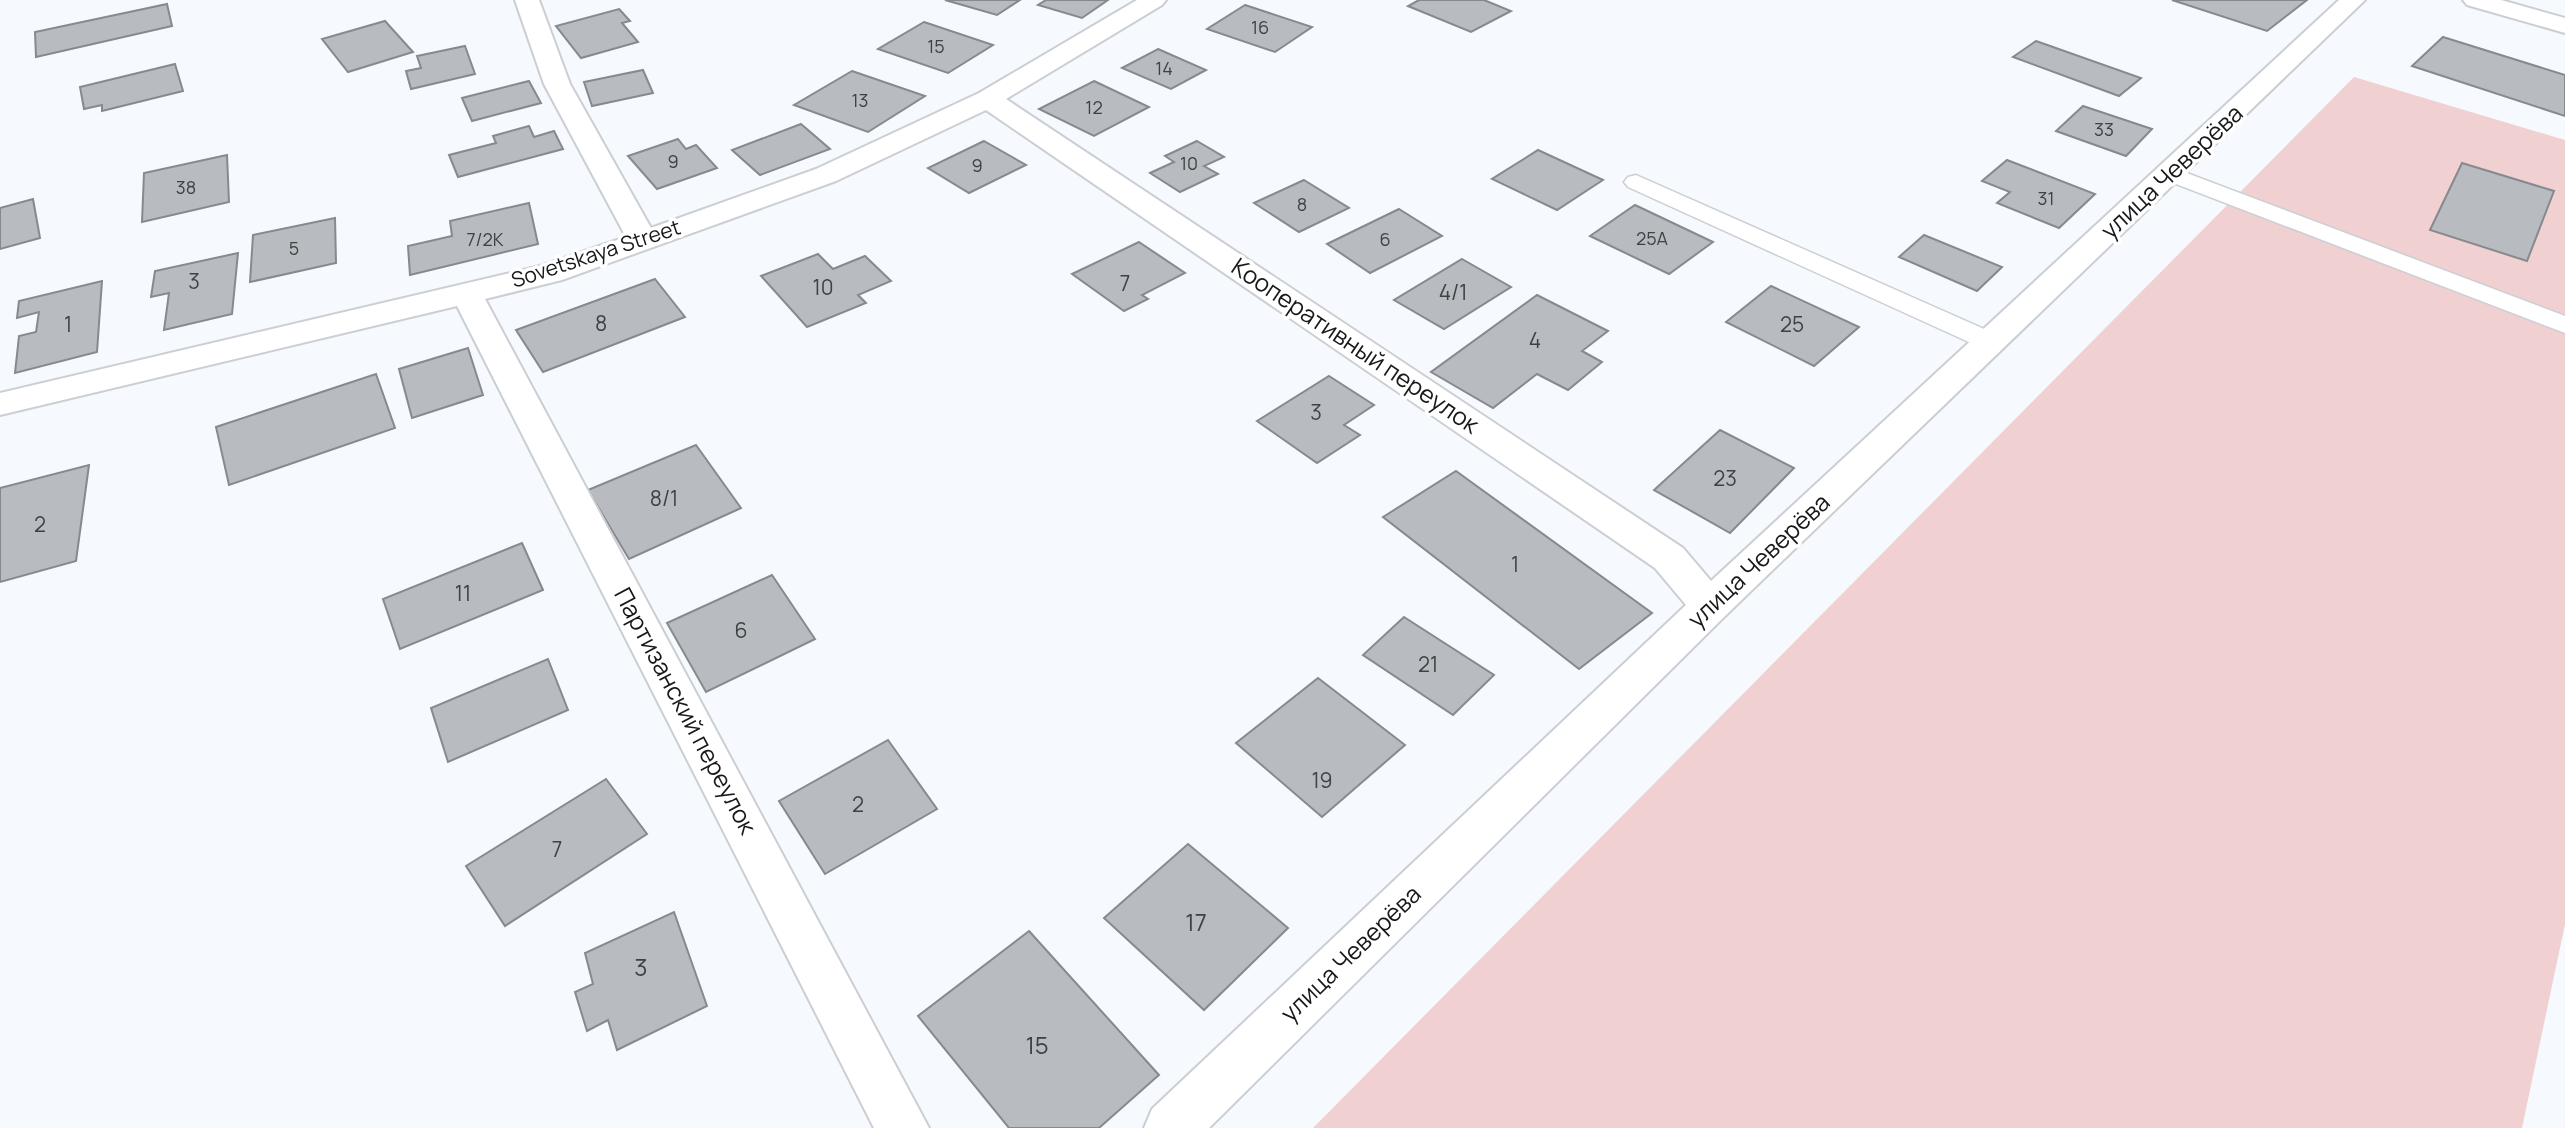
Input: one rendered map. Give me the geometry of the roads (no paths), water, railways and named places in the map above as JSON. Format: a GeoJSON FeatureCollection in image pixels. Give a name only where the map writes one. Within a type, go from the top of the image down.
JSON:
{"type":"FeatureCollection","features":[{"type":"Feature","properties":{"kind":"street"},"geometry":{"type":"LineString","coordinates":[[527,0],[557,84],[643,241]]}},
{"type":"Feature","properties":{"kind":"street","name":"Sovetskaya Street"},"geometry":{"type":"LineString","coordinates":[[0,404],[551,273],[643,241],[826,175],[988,99],[1154,0]]}},
{"type":"Feature","properties":{"kind":"street","name":"улица Чеверёва"},"geometry":{"type":"LineString","coordinates":[[1171,1128],[1710,606],[2353,0]]}},
{"type":"Feature","properties":{"kind":"street"},"geometry":{"type":"LineString","coordinates":[[2475,0],[2565,26]]}},
{"type":"Feature","properties":{"kind":"street","name":"Кооперативный переулок"},"geometry":{"type":"LineString","coordinates":[[988,99],[1669,558],[1710,606]]}},
{"type":"Feature","properties":{"kind":"street","name":"Партизанский переулок"},"geometry":{"type":"LineString","coordinates":[[467,294],[902,1128]]}},
{"type":"Feature","properties":{"kind":"lane"},"geometry":{"type":"LineString","coordinates":[[2171,174],[2565,325]]}},
{"type":"Feature","properties":{"kind":"lane"},"geometry":{"type":"LineString","coordinates":[[1636,182],[1992,342]]}}]}
